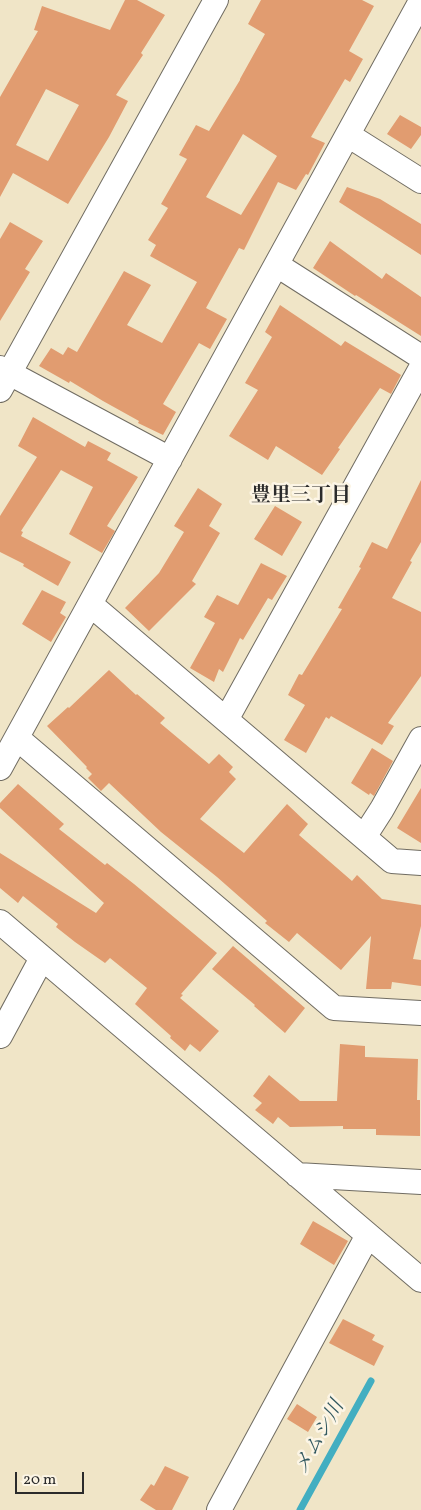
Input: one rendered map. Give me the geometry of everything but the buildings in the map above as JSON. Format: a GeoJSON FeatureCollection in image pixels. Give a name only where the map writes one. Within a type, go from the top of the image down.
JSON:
{"type":"FeatureCollection","features":[{"type":"Feature","properties":{"kind":"street"},"geometry":{"type":"LineString","coordinates":[[170,459],[3,377],[216,0]]}},
{"type":"Feature","properties":{"kind":"street"},"geometry":{"type":"LineString","coordinates":[[0,768],[421,0]]}},
{"type":"Feature","properties":{"kind":"street"},"geometry":{"type":"LineString","coordinates":[[348,135],[421,181]]}},
{"type":"Feature","properties":{"kind":"street"},"geometry":{"type":"LineString","coordinates":[[277,265],[421,357]]}},
{"type":"Feature","properties":{"kind":"street"},"geometry":{"type":"LineString","coordinates":[[226,720],[421,368]]}},
{"type":"Feature","properties":{"kind":"street"},"geometry":{"type":"LineString","coordinates":[[90,604],[392,861],[421,863]]}},
{"type":"Feature","properties":{"kind":"street"},"geometry":{"type":"LineString","coordinates":[[17,738],[334,1008],[421,1013]]}},
{"type":"Feature","properties":{"kind":"street"},"geometry":{"type":"LineString","coordinates":[[364,837],[421,739]]}},
{"type":"Feature","properties":{"kind":"street"},"geometry":{"type":"LineString","coordinates":[[0,922],[421,1280]]}},
{"type":"Feature","properties":{"kind":"street"},"geometry":{"type":"LineString","coordinates":[[0,1036],[42,958]]}},
{"type":"Feature","properties":{"kind":"street"},"geometry":{"type":"LineString","coordinates":[[297,1175],[421,1182]]}},
{"type":"Feature","properties":{"kind":"street"},"geometry":{"type":"LineString","coordinates":[[219,1510],[368,1235]]}},
{"type":"Feature","properties":{"kind":"waterway","name":"メムシ川"},"geometry":{"type":"LineString","coordinates":[[300,1510],[371,1381]]}},
{"type":"Feature","properties":{"kind":"district","name":"豊里三丁目"},"geometry":{"type":"Point","coordinates":[301,497]}}]}
